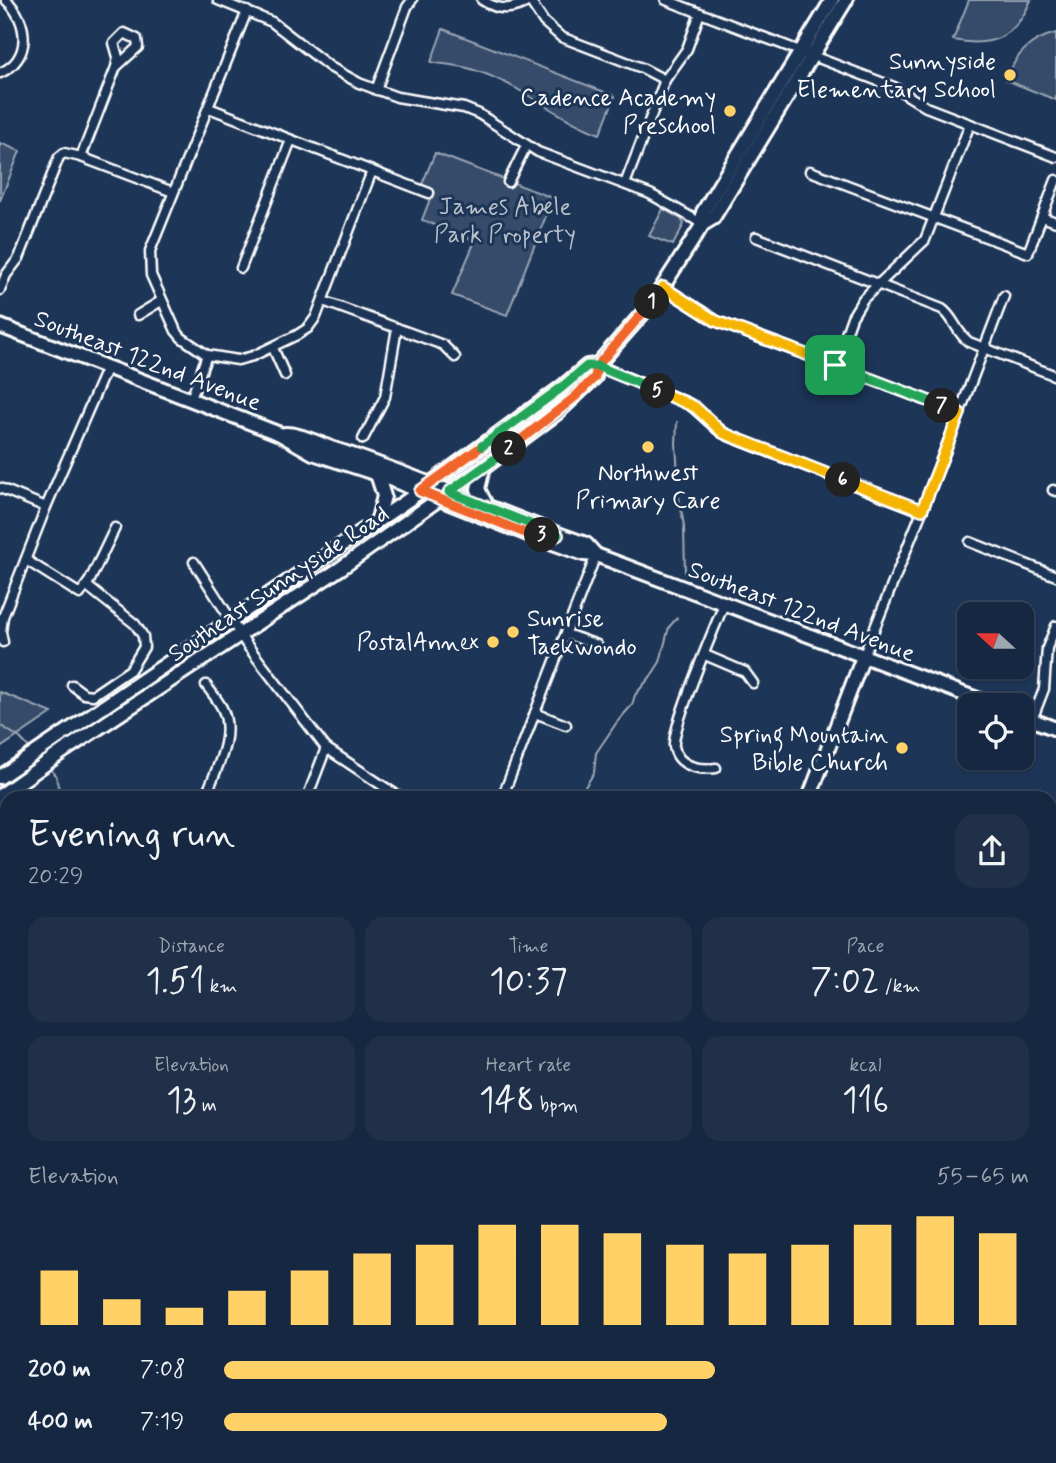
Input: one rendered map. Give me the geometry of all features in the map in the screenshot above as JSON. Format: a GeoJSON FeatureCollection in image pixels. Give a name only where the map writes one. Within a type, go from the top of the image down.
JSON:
{"type":"FeatureCollection","features":[{"type":"Feature","properties":{"kind":"main road","name":"Southeast Sunnyside Road"},"geometry":{"type":"LineString","coordinates":[[7,791],[483,468],[558,412],[595,377],[597,366],[632,328],[663,287],[703,224],[713,218],[806,54],[832,0]]}},
{"type":"Feature","properties":{"kind":"main road","name":"Southeast Sunnyside Road"},"geometry":{"type":"LineString","coordinates":[[703,224],[703,212],[749,135],[846,0]]}},
{"type":"Feature","properties":{"kind":"main road"},"geometry":{"type":"LineString","coordinates":[[748,160],[749,135]]}},
{"type":"Feature","properties":{"kind":"main road","name":"Southeast 122nd Avenue"},"geometry":{"type":"LineString","coordinates":[[0,326],[280,434],[313,453],[425,487]]}},
{"type":"Feature","properties":{"kind":"main road","name":"Southeast Sunnyside Road"},"geometry":{"type":"LineString","coordinates":[[0,777],[425,487],[587,366],[597,366]]}},
{"type":"Feature","properties":{"kind":"main road"},"geometry":{"type":"LineString","coordinates":[[558,412],[561,388]]}},
{"type":"Feature","properties":{"kind":"main road","name":"Southeast 122nd Avenue"},"geometry":{"type":"LineString","coordinates":[[280,434],[290,433],[367,458],[525,533],[584,554],[596,555],[960,693]]}},
{"type":"Feature","properties":{"kind":"main road"},"geometry":{"type":"LineString","coordinates":[[483,468],[478,489],[487,507]]}},
{"type":"Feature","properties":{"kind":"main road"},"geometry":{"type":"LineString","coordinates":[[376,474],[384,496],[378,519]]}},
{"type":"Feature","properties":{"kind":"main road","name":"Southeast 122nd Avenue"},"geometry":{"type":"LineString","coordinates":[[444,495],[487,507],[586,544],[596,555]]}},
{"type":"Feature","properties":{"kind":"main road"},"geometry":{"type":"LineString","coordinates":[[525,533],[529,530],[551,538],[558,535]]}},
{"type":"Feature","properties":{"kind":"main road"},"geometry":{"type":"LineString","coordinates":[[815,791],[863,657]]}},
{"type":"Feature","properties":{"kind":"main road"},"geometry":{"type":"LineString","coordinates":[[1034,721],[1056,729]]}},
{"type":"Feature","properties":{"kind":"street"},"geometry":{"type":"LineString","coordinates":[[0,73],[16,61],[25,39],[19,15],[6,0]]}},
{"type":"Feature","properties":{"kind":"street"},"geometry":{"type":"LineString","coordinates":[[218,0],[272,22],[330,67],[376,90],[416,101],[464,108],[499,126],[526,146],[625,184],[665,202],[703,224]]}},
{"type":"Feature","properties":{"kind":"street"},"geometry":{"type":"LineString","coordinates":[[376,90],[412,0]]}},
{"type":"Feature","properties":{"kind":"street"},"geometry":{"type":"LineString","coordinates":[[482,0],[491,5],[513,9],[531,1],[544,22],[561,37],[642,68],[665,80]]}},
{"type":"Feature","properties":{"kind":"street"},"geometry":{"type":"LineString","coordinates":[[666,0],[898,89],[926,107],[1056,157]]}},
{"type":"Feature","properties":{"kind":"street"},"geometry":{"type":"LineString","coordinates":[[247,11],[150,251],[151,275],[176,331],[190,345],[207,355],[238,360],[273,348],[308,328],[323,301],[372,171]]}},
{"type":"Feature","properties":{"kind":"street"},"geometry":{"type":"LineString","coordinates":[[625,184],[665,80],[687,49],[701,13]]}},
{"type":"Feature","properties":{"kind":"street"},"geometry":{"type":"LineString","coordinates":[[81,157],[116,67]]}},
{"type":"Feature","properties":{"kind":"street"},"geometry":{"type":"LineString","coordinates":[[209,108],[429,193]]}},
{"type":"Feature","properties":{"kind":"street"},"geometry":{"type":"LineString","coordinates":[[835,365],[852,317],[863,299],[925,240],[970,124]]}},
{"type":"Feature","properties":{"kind":"street"},"geometry":{"type":"LineString","coordinates":[[240,268],[291,140]]}},
{"type":"Feature","properties":{"kind":"street"},"geometry":{"type":"LineString","coordinates":[[508,182],[526,146]]}},
{"type":"Feature","properties":{"kind":"street"},"geometry":{"type":"LineString","coordinates":[[0,290],[6,275],[19,258],[59,157],[64,153],[173,192]]}},
{"type":"Feature","properties":{"kind":"street"},"geometry":{"type":"LineString","coordinates":[[810,171],[1028,253],[1056,180]]}},
{"type":"Feature","properties":{"kind":"street"},"geometry":{"type":"LineString","coordinates":[[1042,217],[1056,222]]}},
{"type":"Feature","properties":{"kind":"street"},"geometry":{"type":"LineString","coordinates":[[756,237],[942,309],[952,318],[963,338],[1056,376]]}},
{"type":"Feature","properties":{"kind":"street"},"geometry":{"type":"LineString","coordinates":[[663,287],[716,321],[960,413]]}},
{"type":"Feature","properties":{"kind":"street"},"geometry":{"type":"LineString","coordinates":[[863,657],[1004,296]]}},
{"type":"Feature","properties":{"kind":"street"},"geometry":{"type":"LineString","coordinates":[[138,316],[161,301]]}},
{"type":"Feature","properties":{"kind":"street"},"geometry":{"type":"LineString","coordinates":[[323,301],[443,345],[455,357]]}},
{"type":"Feature","properties":{"kind":"street"},"geometry":{"type":"LineString","coordinates":[[363,439],[385,397],[397,328]]}},
{"type":"Feature","properties":{"kind":"street"},"geometry":{"type":"LineString","coordinates":[[273,348],[285,375]]}},
{"type":"Feature","properties":{"kind":"street"},"geometry":{"type":"LineString","coordinates":[[191,399],[207,355]]}},
{"type":"Feature","properties":{"kind":"street"},"geometry":{"type":"LineString","coordinates":[[597,366],[688,403],[717,429],[731,437],[922,510]]}},
{"type":"Feature","properties":{"kind":"street"},"geometry":{"type":"LineString","coordinates":[[3,642],[1,624],[46,507],[107,367]]}},
{"type":"Feature","properties":{"kind":"street"},"geometry":{"type":"LineString","coordinates":[[0,488],[46,507]]}},
{"type":"Feature","properties":{"kind":"street"},"geometry":{"type":"LineString","coordinates":[[26,560],[80,594],[87,586],[115,528]]}},
{"type":"Feature","properties":{"kind":"street"},"geometry":{"type":"LineString","coordinates":[[970,542],[1056,576]]}},
{"type":"Feature","properties":{"kind":"street"},"geometry":{"type":"LineString","coordinates":[[505,791],[596,555]]}},
{"type":"Feature","properties":{"kind":"street"},"geometry":{"type":"LineString","coordinates":[[194,562],[240,634],[326,748],[390,791]]}},
{"type":"Feature","properties":{"kind":"street"},"geometry":{"type":"LineString","coordinates":[[72,685],[84,694],[93,695],[130,670],[144,647],[143,636],[135,624],[87,586]]}},
{"type":"Feature","properties":{"kind":"street"},"geometry":{"type":"LineString","coordinates":[[716,768],[704,770],[684,763],[677,756],[674,746],[678,724],[724,604]]}},
{"type":"Feature","properties":{"kind":"street"},"geometry":{"type":"LineString","coordinates":[[1034,706],[1044,689],[1048,649],[1056,626]]}},
{"type":"Feature","properties":{"kind":"street"},"geometry":{"type":"LineString","coordinates":[[566,634],[597,645]]}},
{"type":"Feature","properties":{"kind":"street"},"geometry":{"type":"LineString","coordinates":[[705,655],[745,672],[753,683]]}},
{"type":"Feature","properties":{"kind":"street"},"geometry":{"type":"LineString","coordinates":[[206,685],[223,709],[227,727],[223,751],[208,791]]}},
{"type":"Feature","properties":{"kind":"street"},"geometry":{"type":"LineString","coordinates":[[536,713],[566,725]]}},
{"type":"Feature","properties":{"kind":"street"},"geometry":{"type":"LineString","coordinates":[[310,791],[326,748]]}},
{"type":"Feature","properties":{"kind":"green space"},"geometry":{"type":"Polygon","coordinates":[[[969,0],[1031,0],[1018,23],[1001,37],[980,42],[953,40],[969,0]]]}},
{"type":"Feature","properties":{"kind":"green space"},"geometry":{"type":"Polygon","coordinates":[[[443,29],[615,96],[600,134],[491,76],[464,67],[431,62],[443,29]]]}},
{"type":"Feature","properties":{"kind":"green space"},"geometry":{"type":"Polygon","coordinates":[[[1056,33],[1056,100],[1006,80],[1025,49],[1056,33]]]}},
{"type":"Feature","properties":{"kind":"green space"},"geometry":{"type":"Polygon","coordinates":[[[0,143],[20,151],[0,201],[0,143]]]}},
{"type":"Feature","properties":{"kind":"green space","name":"James Abele Park Property"},"geometry":{"type":"Polygon","coordinates":[[[435,153],[553,198],[507,315],[452,295],[475,241],[422,220],[430,199],[418,194],[435,153]]]}},
{"type":"Feature","properties":{"kind":"green space"},"geometry":{"type":"Polygon","coordinates":[[[663,209],[681,219],[684,224],[673,245],[649,236],[663,209]]]}},
{"type":"Feature","properties":{"kind":"green space"},"geometry":{"type":"Polygon","coordinates":[[[0,692],[52,713],[0,748],[0,692]]]}},
{"type":"Feature","properties":{"kind":"waterway"},"geometry":{"type":"LineString","coordinates":[[677,422],[678,476]]}},
{"type":"Feature","properties":{"kind":"waterway"},"geometry":{"type":"LineString","coordinates":[[679,497],[684,526],[685,574]]}},
{"type":"Feature","properties":{"kind":"waterway"},"geometry":{"type":"LineString","coordinates":[[583,791],[594,773],[596,753],[660,662],[669,627],[677,618]]}},
{"type":"Feature","properties":{"kind":"waterway"},"geometry":{"type":"LineString","coordinates":[[0,725],[20,738],[32,751]]}},
{"type":"Feature","properties":{"kind":"waterway"},"geometry":{"type":"LineString","coordinates":[[48,767],[56,775],[59,791]]}},
{"type":"Feature","properties":{"kind":"place","name":"Sunnyside Elementary School"},"geometry":{"type":"Point","coordinates":[1010,75]}},
{"type":"Feature","properties":{"kind":"place","name":"Cadence Academy Preschool"},"geometry":{"type":"Point","coordinates":[730,111]}},
{"type":"Feature","properties":{"kind":"place","name":"Northwest Primary Care"},"geometry":{"type":"Point","coordinates":[648,447]}},
{"type":"Feature","properties":{"kind":"place","name":"Sunrise Taekwondo"},"geometry":{"type":"Point","coordinates":[513,632]}},
{"type":"Feature","properties":{"kind":"place","name":"PostalAnnex"},"geometry":{"type":"Point","coordinates":[493,642]}},
{"type":"Feature","properties":{"kind":"place","name":"Spring Mountain Bible Church"},"geometry":{"type":"Point","coordinates":[902,748]}},
{"type":"Feature","properties":{"kind":"route"},"geometry":{"type":"LineString","coordinates":[[835,365],[716,321],[663,287],[632,328],[597,366],[595,377],[575,397],[449,492],[558,535],[551,538],[529,530],[525,533],[420,491],[587,366],[597,366],[688,403],[717,429],[731,437],[922,510],[960,413],[835,365]]}}]}
